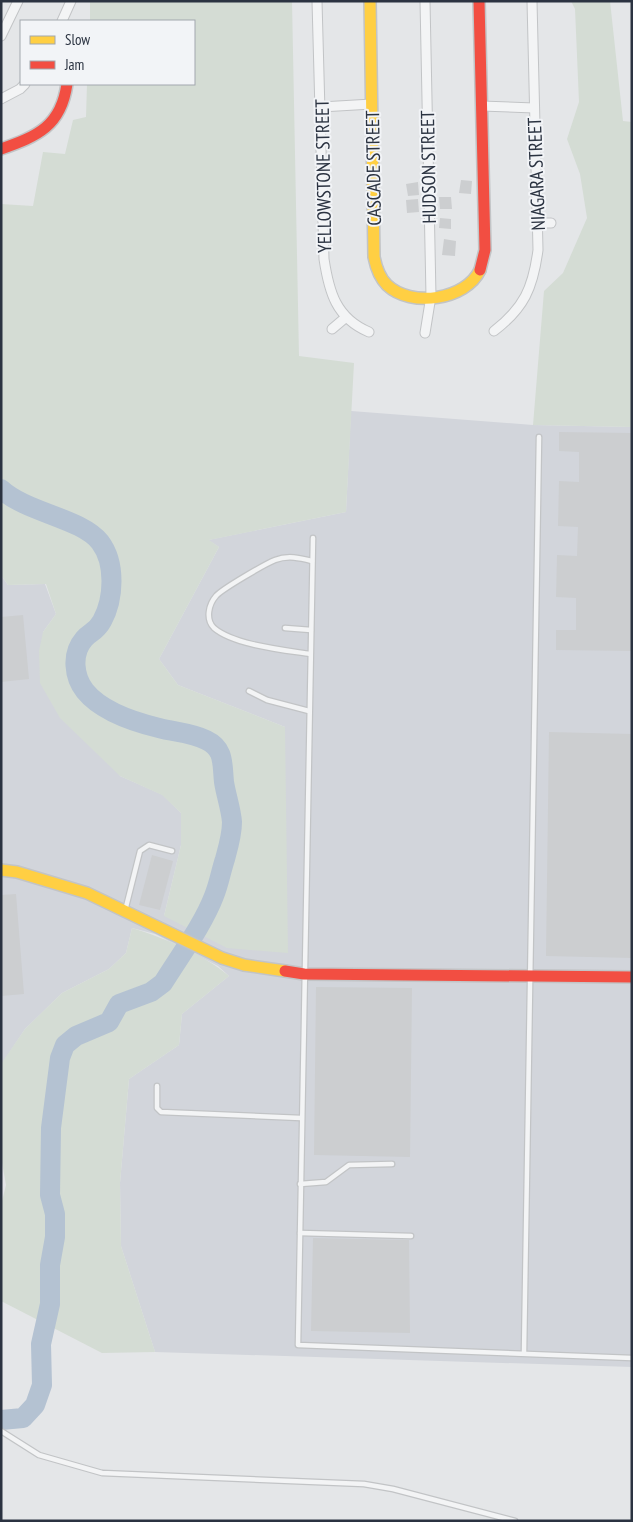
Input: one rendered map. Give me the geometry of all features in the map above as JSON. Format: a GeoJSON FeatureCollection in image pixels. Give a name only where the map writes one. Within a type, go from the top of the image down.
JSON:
{"type":"FeatureCollection","features":[{"type":"Feature","properties":{"kind":"street"},"geometry":{"type":"LineString","coordinates":[[1,36],[18,1]]}},
{"type":"Feature","properties":{"kind":"street"},"geometry":{"type":"LineString","coordinates":[[62,20],[71,1]]}},
{"type":"Feature","properties":{"kind":"street","name":"YELLOWSTONE STREET"},"geometry":{"type":"LineString","coordinates":[[317,1],[324,259],[334,299],[345,318]]}},
{"type":"Feature","properties":{"kind":"street","name":"CASCADE STREET"},"geometry":{"type":"LineString","coordinates":[[370,1],[374,257],[377,271],[385,283],[396,291],[431,296],[459,293],[470,285],[483,261],[485,234],[479,1]]}},
{"type":"Feature","properties":{"kind":"street","name":"HUDSON STREET"},"geometry":{"type":"LineString","coordinates":[[425,1],[431,296],[425,333]]}},
{"type":"Feature","properties":{"kind":"street","name":"NIAGARA STREET"},"geometry":{"type":"LineString","coordinates":[[494,331],[519,308],[529,290],[538,250],[539,223],[532,1]]}},
{"type":"Feature","properties":{"kind":"street"},"geometry":{"type":"LineString","coordinates":[[1,99],[20,90],[24,85]]}},
{"type":"Feature","properties":{"kind":"street"},"geometry":{"type":"LineString","coordinates":[[1,148],[24,142],[52,124],[62,110],[67,85]]}},
{"type":"Feature","properties":{"kind":"street"},"geometry":{"type":"LineString","coordinates":[[321,108],[372,104]]}},
{"type":"Feature","properties":{"kind":"street"},"geometry":{"type":"LineString","coordinates":[[481,106],[534,108]]}},
{"type":"Feature","properties":{"kind":"street"},"geometry":{"type":"LineString","coordinates":[[539,223],[551,223]]}},
{"type":"Feature","properties":{"kind":"street"},"geometry":{"type":"LineString","coordinates":[[332,328],[345,318],[369,332]]}},
{"type":"Feature","properties":{"kind":"street"},"geometry":{"type":"LineString","coordinates":[[1,870],[17,872],[87,893],[124,912],[159,926],[222,958],[244,965],[304,974],[632,978]]}},
{"type":"Feature","properties":{"kind":"lane"},"geometry":{"type":"LineString","coordinates":[[524,1353],[539,437]]}},
{"type":"Feature","properties":{"kind":"lane"},"geometry":{"type":"LineString","coordinates":[[313,538],[308,710],[298,1345],[632,1358]]}},
{"type":"Feature","properties":{"kind":"lane"},"geometry":{"type":"LineString","coordinates":[[310,654],[245,641],[225,634],[214,628],[210,622],[209,612],[217,595],[274,560],[295,557],[312,561]]}},
{"type":"Feature","properties":{"kind":"lane"},"geometry":{"type":"LineString","coordinates":[[285,628],[310,630]]}},
{"type":"Feature","properties":{"kind":"lane"},"geometry":{"type":"LineString","coordinates":[[249,691],[267,700],[308,710]]}},
{"type":"Feature","properties":{"kind":"lane"},"geometry":{"type":"LineString","coordinates":[[124,912],[140,851],[149,845],[172,851]]}},
{"type":"Feature","properties":{"kind":"lane"},"geometry":{"type":"LineString","coordinates":[[157,1086],[157,1108],[161,1112],[301,1118]]}},
{"type":"Feature","properties":{"kind":"lane"},"geometry":{"type":"LineString","coordinates":[[300,1184],[326,1182],[349,1166],[392,1164]]}},
{"type":"Feature","properties":{"kind":"lane"},"geometry":{"type":"LineString","coordinates":[[300,1233],[412,1236]]}},
{"type":"Feature","properties":{"kind":"lane"},"geometry":{"type":"LineString","coordinates":[[1,1431],[39,1455],[102,1473],[364,1484],[393,1489],[516,1521]]}},
{"type":"Feature","properties":{"kind":"shaded area"},"geometry":{"type":"Polygon","coordinates":[[[90,1],[292,1],[299,356],[354,363],[346,512],[209,540],[219,547],[159,659],[178,685],[285,727],[288,953],[227,948],[164,916],[181,845],[181,813],[162,795],[120,776],[60,718],[40,683],[39,651],[43,632],[56,614],[46,584],[8,585],[1,575],[1,204],[33,206],[43,152],[65,154],[73,120],[86,117],[87,85],[195,85],[195,20],[90,20],[90,1]]]}},
{"type":"Feature","properties":{"kind":"shaded area"},"geometry":{"type":"Polygon","coordinates":[[[571,1],[610,1],[623,121],[632,122],[632,427],[533,425],[544,291],[563,273],[587,218],[580,174],[567,139],[579,102],[575,9],[571,1]]]}},
{"type":"Feature","properties":{"kind":"shaded area"},"geometry":{"type":"Polygon","coordinates":[[[351,411],[533,425],[632,427],[632,1367],[155,1352],[121,1246],[120,1183],[129,1079],[179,1045],[182,1014],[229,976],[218,966],[155,934],[132,928],[126,953],[109,969],[62,993],[25,1029],[1,1065],[1,575],[8,585],[45,584],[56,614],[43,632],[120,776],[163,795],[181,813],[181,845],[164,916],[285,727],[178,685],[159,659],[219,547],[208,540],[346,512],[351,411]]]}},
{"type":"Feature","properties":{"kind":"shaded area"},"geometry":{"type":"Polygon","coordinates":[[[132,928],[183,948],[208,961],[229,976],[182,1014],[179,1045],[129,1079],[120,1183],[121,1246],[155,1352],[102,1353],[1,1301],[1,1205],[6,1185],[1,1157],[1,1064],[25,1029],[62,993],[109,969],[126,953],[132,928]]]}},
{"type":"Feature","properties":{"kind":"building"},"geometry":{"type":"Polygon","coordinates":[[[461,180],[472,181],[471,194],[459,193],[461,180]]]}},
{"type":"Feature","properties":{"kind":"building"},"geometry":{"type":"Polygon","coordinates":[[[418,182],[419,195],[408,196],[406,184],[418,182]]]}},
{"type":"Feature","properties":{"kind":"building"},"geometry":{"type":"Polygon","coordinates":[[[439,197],[451,197],[452,209],[440,209],[439,197]]]}},
{"type":"Feature","properties":{"kind":"building"},"geometry":{"type":"Polygon","coordinates":[[[418,199],[419,212],[407,213],[406,200],[418,199]]]}},
{"type":"Feature","properties":{"kind":"building"},"geometry":{"type":"Polygon","coordinates":[[[440,218],[451,219],[451,229],[439,228],[440,218]]]}},
{"type":"Feature","properties":{"kind":"building"},"geometry":{"type":"Polygon","coordinates":[[[444,239],[456,241],[455,256],[442,255],[444,239]]]}},
{"type":"Feature","properties":{"kind":"building"},"geometry":{"type":"Polygon","coordinates":[[[559,432],[632,433],[632,651],[556,650],[556,630],[576,630],[576,598],[556,597],[557,555],[577,556],[578,527],[558,526],[559,481],[579,482],[579,452],[559,451],[559,432]]]}},
{"type":"Feature","properties":{"kind":"building"},"geometry":{"type":"Polygon","coordinates":[[[23,615],[29,679],[1,682],[1,617],[23,615]]]}},
{"type":"Feature","properties":{"kind":"building"},"geometry":{"type":"Polygon","coordinates":[[[549,732],[632,734],[632,958],[546,956],[549,732]]]}},
{"type":"Feature","properties":{"kind":"building"},"geometry":{"type":"Polygon","coordinates":[[[152,855],[173,861],[160,910],[139,905],[152,855]]]}},
{"type":"Feature","properties":{"kind":"building"},"geometry":{"type":"Polygon","coordinates":[[[16,894],[24,994],[1,996],[1,895],[16,894]]]}},
{"type":"Feature","properties":{"kind":"building"},"geometry":{"type":"Polygon","coordinates":[[[316,987],[412,988],[410,1157],[314,1155],[316,987]]]}},
{"type":"Feature","properties":{"kind":"building"},"geometry":{"type":"Polygon","coordinates":[[[313,1238],[409,1240],[410,1333],[311,1331],[313,1238]]]}},
{"type":"Feature","properties":{"kind":"waterway"},"geometry":{"type":"LineString","coordinates":[[1,489],[25,504],[80,527],[100,542],[109,560],[112,581],[111,592],[102,621],[84,639],[77,651],[76,672],[78,679],[92,698],[100,705],[119,715],[149,726],[195,736],[206,740],[217,748],[220,752],[232,822],[231,837],[217,887],[209,907],[163,983],[151,992],[119,1004],[109,1022],[76,1036],[65,1045],[60,1058],[51,1128],[50,1195],[55,1214],[55,1237],[50,1265],[50,1304],[41,1344],[42,1385],[35,1405],[23,1418],[1,1420]]}},
{"type":"Feature","properties":{"kind":"traffic: slow"},"geometry":{"type":"LineString","coordinates":[[370,1],[374,257],[376,265],[387,285],[397,292],[410,297],[423,298],[451,294],[473,280],[480,270]]}},
{"type":"Feature","properties":{"kind":"traffic: slow"},"geometry":{"type":"LineString","coordinates":[[1,870],[17,872],[87,893],[222,958],[244,965],[285,971]]}},
{"type":"Feature","properties":{"kind":"traffic: jam"},"geometry":{"type":"LineString","coordinates":[[479,1],[485,250],[480,270]]}},
{"type":"Feature","properties":{"kind":"traffic: jam"},"geometry":{"type":"LineString","coordinates":[[1,149],[37,134],[46,127],[59,110],[67,85]]}},
{"type":"Feature","properties":{"kind":"traffic: jam"},"geometry":{"type":"LineString","coordinates":[[285,971],[304,974],[632,977]]}}]}
